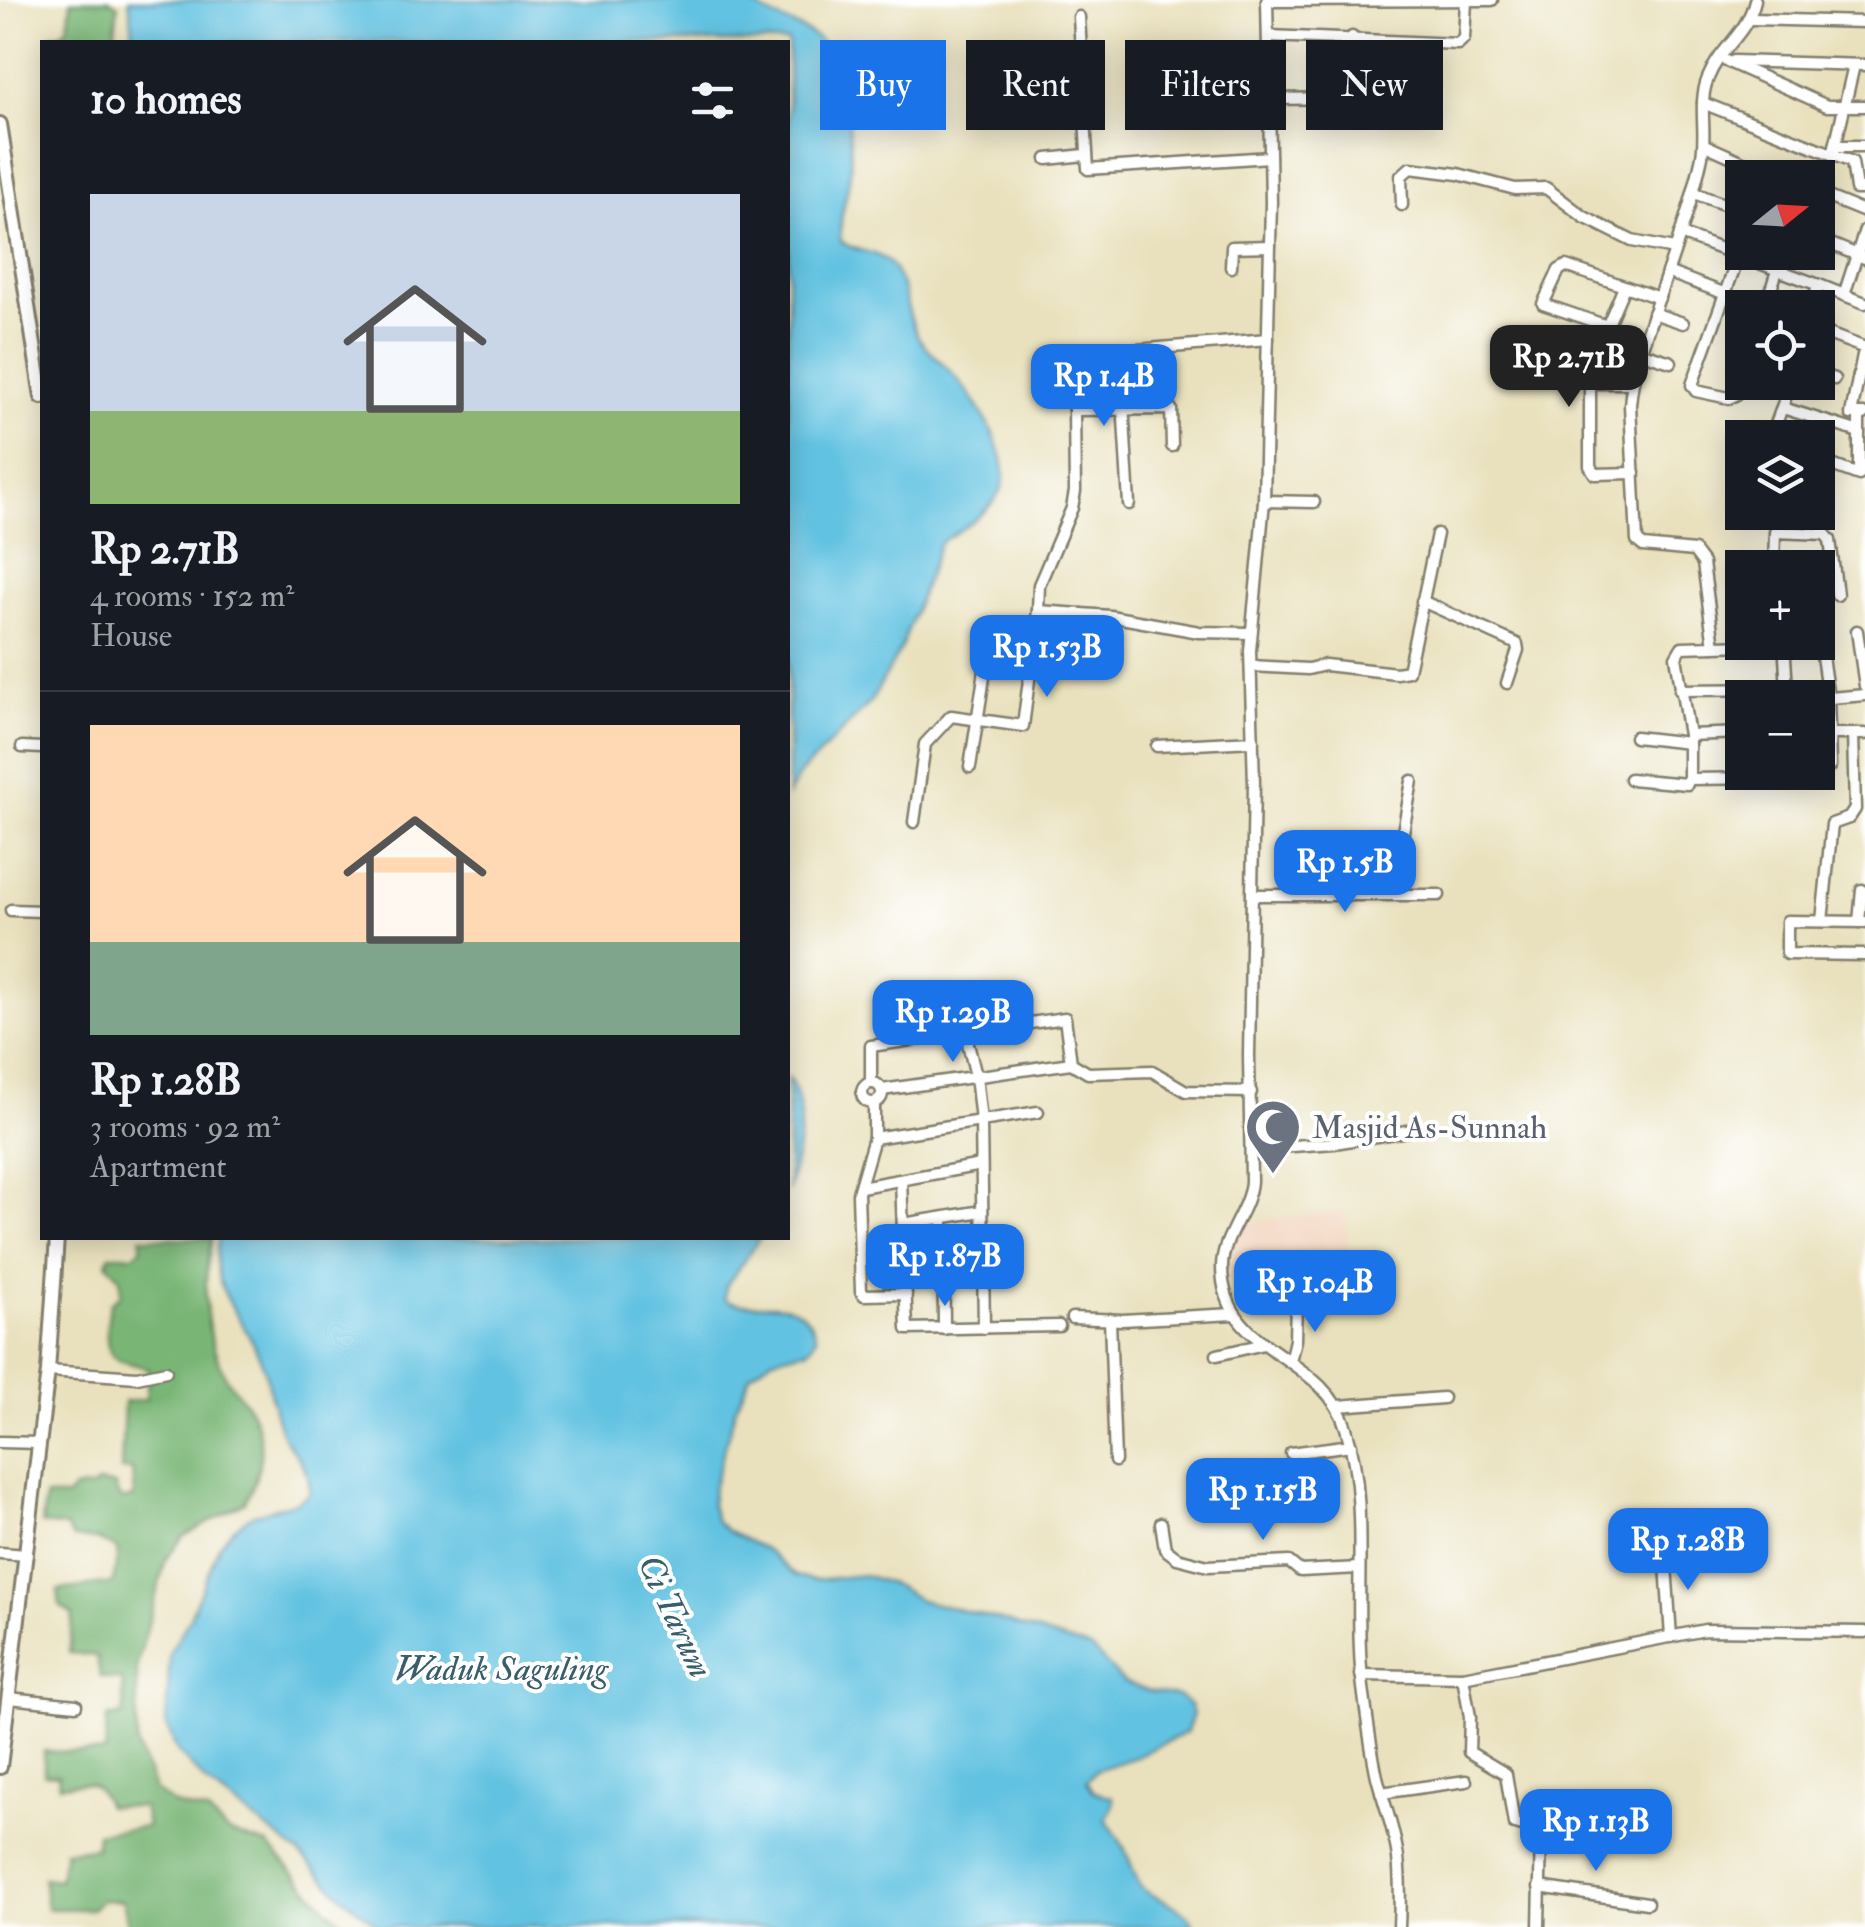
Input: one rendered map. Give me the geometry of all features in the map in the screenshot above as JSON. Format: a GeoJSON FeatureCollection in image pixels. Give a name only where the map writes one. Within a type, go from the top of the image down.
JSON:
{"type":"FeatureCollection","features":[{"type":"Feature","properties":{"kind":"street"},"geometry":{"type":"LineString","coordinates":[[1268,40],[1267,0],[1492,0]]}},
{"type":"Feature","properties":{"kind":"street"},"geometry":{"type":"LineString","coordinates":[[1714,646],[1702,559],[1694,551],[1638,543],[1632,383],[1694,193],[1705,145],[1702,103],[1706,82],[1751,19],[1755,0]]}},
{"type":"Feature","properties":{"kind":"street"},"geometry":{"type":"LineString","coordinates":[[1268,36],[1458,44],[1464,38],[1466,1]]}},
{"type":"Feature","properties":{"kind":"street"},"geometry":{"type":"LineString","coordinates":[[1079,17],[1080,40]]}},
{"type":"Feature","properties":{"kind":"street"},"geometry":{"type":"LineString","coordinates":[[1751,19],[1865,22]]}},
{"type":"Feature","properties":{"kind":"street"},"geometry":{"type":"LineString","coordinates":[[1286,99],[1346,99],[1352,37]]}},
{"type":"Feature","properties":{"kind":"street"},"geometry":{"type":"LineString","coordinates":[[1722,60],[1860,65],[1842,108],[1834,150]]}},
{"type":"Feature","properties":{"kind":"street"},"geometry":{"type":"LineString","coordinates":[[1722,60],[1827,106],[1865,106]]}},
{"type":"Feature","properties":{"kind":"street"},"geometry":{"type":"LineString","coordinates":[[1702,103],[1834,150],[1852,162],[1860,189],[1851,206]]}},
{"type":"Feature","properties":{"kind":"street"},"geometry":{"type":"LineString","coordinates":[[0,124],[37,330],[40,370]]}},
{"type":"Feature","properties":{"kind":"street"},"geometry":{"type":"LineString","coordinates":[[1084,130],[1087,168],[1092,171],[1270,157]]}},
{"type":"Feature","properties":{"kind":"street"},"geometry":{"type":"LineString","coordinates":[[1270,130],[1264,501],[1251,633],[1252,1148],[1250,1192],[1222,1257],[1224,1283],[1234,1314],[1244,1328],[1321,1385],[1338,1406],[1351,1446],[1362,1675],[1373,1754],[1398,1858],[1398,1927]]}},
{"type":"Feature","properties":{"kind":"street"},"geometry":{"type":"LineString","coordinates":[[1705,145],[1739,160]]}},
{"type":"Feature","properties":{"kind":"street"},"geometry":{"type":"LineString","coordinates":[[1834,150],[1860,146]]}},
{"type":"Feature","properties":{"kind":"street"},"geometry":{"type":"LineString","coordinates":[[1852,162],[1860,146]]}},
{"type":"Feature","properties":{"kind":"street"},"geometry":{"type":"LineString","coordinates":[[1048,159],[1085,155]]}},
{"type":"Feature","properties":{"kind":"street"},"geometry":{"type":"LineString","coordinates":[[1402,205],[1401,176],[1410,168],[1458,174],[1515,189],[1546,188],[1584,217],[1632,241],[1674,249]]}},
{"type":"Feature","properties":{"kind":"street"},"geometry":{"type":"LineString","coordinates":[[1694,193],[1725,205]]}},
{"type":"Feature","properties":{"kind":"street"},"geometry":{"type":"LineString","coordinates":[[1835,200],[1865,212]]}},
{"type":"Feature","properties":{"kind":"street"},"geometry":{"type":"LineString","coordinates":[[1844,295],[1861,256],[1865,230]]}},
{"type":"Feature","properties":{"kind":"street"},"geometry":{"type":"LineString","coordinates":[[1680,234],[1725,251]]}},
{"type":"Feature","properties":{"kind":"street"},"geometry":{"type":"LineString","coordinates":[[1231,267],[1232,247],[1270,246]]}},
{"type":"Feature","properties":{"kind":"street"},"geometry":{"type":"LineString","coordinates":[[1835,246],[1861,256]]}},
{"type":"Feature","properties":{"kind":"street"},"geometry":{"type":"LineString","coordinates":[[1645,339],[1543,304],[1559,270],[1566,266],[1659,298]]}},
{"type":"Feature","properties":{"kind":"street"},"geometry":{"type":"LineString","coordinates":[[1780,270],[1865,303]]}},
{"type":"Feature","properties":{"kind":"street"},"geometry":{"type":"LineString","coordinates":[[1667,272],[1725,294]]}},
{"type":"Feature","properties":{"kind":"street"},"geometry":{"type":"LineString","coordinates":[[1817,290],[1819,284]]}},
{"type":"Feature","properties":{"kind":"street"},"geometry":{"type":"LineString","coordinates":[[1624,287],[1592,357],[1590,470],[1597,474],[1634,472]]}},
{"type":"Feature","properties":{"kind":"street"},"geometry":{"type":"LineString","coordinates":[[1725,297],[1693,387],[1725,397]]}},
{"type":"Feature","properties":{"kind":"street"},"geometry":{"type":"LineString","coordinates":[[1653,313],[1684,323]]}},
{"type":"Feature","properties":{"kind":"street"},"geometry":{"type":"LineString","coordinates":[[1040,358],[1268,338]]}},
{"type":"Feature","properties":{"kind":"street"},"geometry":{"type":"LineString","coordinates":[[1835,338],[1864,352],[1851,414],[1862,414],[1859,474],[1835,466]]}},
{"type":"Feature","properties":{"kind":"street"},"geometry":{"type":"LineString","coordinates":[[1560,349],[1592,357]]}},
{"type":"Feature","properties":{"kind":"street"},"geometry":{"type":"LineString","coordinates":[[1120,351],[1128,504]]}},
{"type":"Feature","properties":{"kind":"street"},"geometry":{"type":"LineString","coordinates":[[1639,352],[1672,362]]}},
{"type":"Feature","properties":{"kind":"street"},"geometry":{"type":"LineString","coordinates":[[914,822],[925,744],[951,716],[1023,726],[1039,584],[1073,502],[1074,410],[1069,355]]}},
{"type":"Feature","properties":{"kind":"street"},"geometry":{"type":"LineString","coordinates":[[1589,383],[1632,383]]}},
{"type":"Feature","properties":{"kind":"street"},"geometry":{"type":"LineString","coordinates":[[1778,420],[1785,400]]}},
{"type":"Feature","properties":{"kind":"street"},"geometry":{"type":"LineString","coordinates":[[1074,410],[1171,408],[1172,446]]}},
{"type":"Feature","properties":{"kind":"street"},"geometry":{"type":"LineString","coordinates":[[1783,408],[1859,432]]}},
{"type":"Feature","properties":{"kind":"street"},"geometry":{"type":"LineString","coordinates":[[1264,501],[1314,502]]}},
{"type":"Feature","properties":{"kind":"street"},"geometry":{"type":"LineString","coordinates":[[1774,550],[1774,532],[1823,533],[1830,540],[1831,550]]}},
{"type":"Feature","properties":{"kind":"street"},"geometry":{"type":"LineString","coordinates":[[1251,666],[1308,668],[1324,664],[1403,673],[1410,668],[1437,534]]}},
{"type":"Feature","properties":{"kind":"street"},"geometry":{"type":"LineString","coordinates":[[1835,582],[1837,595]]}},
{"type":"Feature","properties":{"kind":"street"},"geometry":{"type":"LineString","coordinates":[[1422,601],[1517,644],[1507,683]]}},
{"type":"Feature","properties":{"kind":"street"},"geometry":{"type":"LineString","coordinates":[[1038,611],[1199,632],[1251,633]]}},
{"type":"Feature","properties":{"kind":"street"},"geometry":{"type":"LineString","coordinates":[[1076,657],[1082,614]]}},
{"type":"Feature","properties":{"kind":"street"},"geometry":{"type":"LineString","coordinates":[[1857,630],[1865,686]]}},
{"type":"Feature","properties":{"kind":"street"},"geometry":{"type":"LineString","coordinates":[[970,767],[992,632]]}},
{"type":"Feature","properties":{"kind":"street"},"geometry":{"type":"LineString","coordinates":[[1630,779],[1687,784],[1689,739],[1676,657],[1680,649],[1725,646]]}},
{"type":"Feature","properties":{"kind":"street"},"geometry":{"type":"LineString","coordinates":[[1680,690],[1725,692]]}},
{"type":"Feature","properties":{"kind":"street"},"geometry":{"type":"LineString","coordinates":[[1835,697],[1865,695]]}},
{"type":"Feature","properties":{"kind":"street"},"geometry":{"type":"LineString","coordinates":[[1822,921],[1832,824],[1849,818],[1854,809],[1860,771],[1859,734]]}},
{"type":"Feature","properties":{"kind":"street"},"geometry":{"type":"LineString","coordinates":[[1635,737],[1689,739],[1725,735]]}},
{"type":"Feature","properties":{"kind":"street"},"geometry":{"type":"LineString","coordinates":[[1157,746],[1253,741]]}},
{"type":"Feature","properties":{"kind":"street"},"geometry":{"type":"LineString","coordinates":[[22,747],[40,748]]}},
{"type":"Feature","properties":{"kind":"street"},"geometry":{"type":"LineString","coordinates":[[1689,779],[1725,779]]}},
{"type":"Feature","properties":{"kind":"street"},"geometry":{"type":"LineString","coordinates":[[1392,894],[1412,781]]}},
{"type":"Feature","properties":{"kind":"street"},"geometry":{"type":"LineString","coordinates":[[1862,890],[1862,922],[1788,921],[1787,954],[1865,956]]}},
{"type":"Feature","properties":{"kind":"street"},"geometry":{"type":"LineString","coordinates":[[1252,896],[1439,895]]}},
{"type":"Feature","properties":{"kind":"street"},"geometry":{"type":"LineString","coordinates":[[11,910],[40,912]]}},
{"type":"Feature","properties":{"kind":"street"},"geometry":{"type":"LineString","coordinates":[[958,1003],[976,1076],[981,1121],[984,1328]]}},
{"type":"Feature","properties":{"kind":"street"},"geometry":{"type":"LineString","coordinates":[[882,1090],[882,1097],[874,1103],[867,1102],[862,1092],[871,1082],[871,1046],[1065,1018],[1071,1062]]}},
{"type":"Feature","properties":{"kind":"street"},"geometry":{"type":"LineString","coordinates":[[871,1082],[882,1090],[1071,1062],[1088,1072],[1152,1071],[1186,1090],[1251,1092]]}},
{"type":"Feature","properties":{"kind":"street"},"geometry":{"type":"LineString","coordinates":[[874,1103],[874,1138],[858,1193],[861,1291],[864,1295],[906,1294]]}},
{"type":"Feature","properties":{"kind":"street"},"geometry":{"type":"LineString","coordinates":[[874,1138],[1038,1112]]}},
{"type":"Feature","properties":{"kind":"street"},"geometry":{"type":"LineString","coordinates":[[1252,1148],[1334,1143],[1406,1131]]}},
{"type":"Feature","properties":{"kind":"street"},"geometry":{"type":"LineString","coordinates":[[861,1187],[982,1165]]}},
{"type":"Feature","properties":{"kind":"street"},"geometry":{"type":"LineString","coordinates":[[902,1180],[907,1330],[1059,1326]]}},
{"type":"Feature","properties":{"kind":"street"},"geometry":{"type":"LineString","coordinates":[[903,1224],[982,1212]]}},
{"type":"Feature","properties":{"kind":"street"},"geometry":{"type":"LineString","coordinates":[[943,1218],[944,1329]]}},
{"type":"Feature","properties":{"kind":"street"},"geometry":{"type":"LineString","coordinates":[[0,1767],[48,1371],[57,1240]]}},
{"type":"Feature","properties":{"kind":"street"},"geometry":{"type":"LineString","coordinates":[[1290,1361],[1296,1304]]}},
{"type":"Feature","properties":{"kind":"street"},"geometry":{"type":"LineString","coordinates":[[1072,1318],[1234,1314]]}},
{"type":"Feature","properties":{"kind":"street"},"geometry":{"type":"LineString","coordinates":[[1110,1319],[1115,1461]]}},
{"type":"Feature","properties":{"kind":"street"},"geometry":{"type":"LineString","coordinates":[[1217,1355],[1264,1344]]}},
{"type":"Feature","properties":{"kind":"street"},"geometry":{"type":"LineString","coordinates":[[48,1371],[137,1377],[166,1372]]}},
{"type":"Feature","properties":{"kind":"street"},"geometry":{"type":"LineString","coordinates":[[1338,1406],[1444,1398]]}},
{"type":"Feature","properties":{"kind":"street"},"geometry":{"type":"LineString","coordinates":[[0,1442],[39,1443]]}},
{"type":"Feature","properties":{"kind":"street"},"geometry":{"type":"LineString","coordinates":[[1291,1453],[1351,1446]]}},
{"type":"Feature","properties":{"kind":"street"},"geometry":{"type":"LineString","coordinates":[[1161,1522],[1166,1549],[1177,1558],[1208,1566],[1288,1562],[1300,1571],[1359,1568]]}},
{"type":"Feature","properties":{"kind":"street"},"geometry":{"type":"LineString","coordinates":[[1665,1551],[1670,1637]]}},
{"type":"Feature","properties":{"kind":"street"},"geometry":{"type":"LineString","coordinates":[[0,1553],[27,1556]]}},
{"type":"Feature","properties":{"kind":"street"},"geometry":{"type":"LineString","coordinates":[[1362,1675],[1462,1677],[1705,1630],[1865,1632]]}},
{"type":"Feature","properties":{"kind":"street"},"geometry":{"type":"LineString","coordinates":[[1462,1677],[1470,1714],[1469,1752],[1506,1774],[1514,1824],[1540,1831],[1539,1927]]}},
{"type":"Feature","properties":{"kind":"street"},"geometry":{"type":"LineString","coordinates":[[8,1698],[76,1704]]}},
{"type":"Feature","properties":{"kind":"street"},"geometry":{"type":"LineString","coordinates":[[1373,1754],[1386,1754]]}},
{"type":"Feature","properties":{"kind":"street"},"geometry":{"type":"LineString","coordinates":[[1382,1793],[1466,1781]]}},
{"type":"Feature","properties":{"kind":"street"},"geometry":{"type":"LineString","coordinates":[[1540,1886],[1647,1903]]}},
{"type":"Feature","properties":{"kind":"shaded area"},"geometry":{"type":"Polygon","coordinates":[[[1345,1211],[1349,1260],[1301,1267],[1301,1293],[1262,1298],[1261,1279],[1227,1281],[1238,1223],[1345,1211]]]}},
{"type":"Feature","properties":{"kind":"green space"},"geometry":{"type":"Polygon","coordinates":[[[71,0],[109,0],[118,5],[114,40],[50,40],[51,35],[68,27],[71,0]]]}},
{"type":"Feature","properties":{"kind":"green space"},"geometry":{"type":"Polygon","coordinates":[[[141,1240],[212,1240],[206,1308],[212,1342],[225,1375],[254,1418],[260,1454],[245,1502],[183,1537],[166,1559],[137,1665],[137,1745],[155,1791],[175,1805],[208,1813],[227,1832],[268,1845],[350,1927],[128,1927],[123,1901],[101,1900],[92,1909],[47,1909],[43,1878],[59,1880],[65,1851],[95,1848],[97,1833],[147,1827],[143,1807],[107,1806],[89,1784],[59,1785],[58,1775],[44,1774],[44,1751],[105,1753],[107,1718],[124,1715],[122,1680],[100,1677],[97,1656],[69,1653],[73,1615],[60,1606],[58,1590],[113,1583],[118,1550],[99,1540],[73,1538],[66,1527],[42,1524],[45,1497],[67,1497],[74,1489],[91,1488],[98,1483],[115,1485],[123,1500],[134,1497],[132,1470],[121,1470],[124,1402],[146,1399],[149,1369],[117,1359],[109,1348],[110,1303],[121,1295],[120,1278],[107,1263],[110,1255],[133,1255],[141,1249],[141,1240]]]}},
{"type":"Feature","properties":{"kind":"water"},"geometry":{"type":"Polygon","coordinates":[[[129,0],[748,0],[820,41],[820,130],[848,130],[850,141],[841,241],[884,259],[895,271],[920,340],[961,384],[992,431],[1003,466],[1003,482],[986,510],[940,543],[901,648],[870,703],[800,774],[790,792],[790,40],[134,40],[129,0]]]}},
{"type":"Feature","properties":{"kind":"water"},"geometry":{"type":"Polygon","coordinates":[[[790,1081],[799,1103],[798,1149],[790,1183],[790,1081]]]}},
{"type":"Feature","properties":{"kind":"water","name":"Waduk Saguling"},"geometry":{"type":"Polygon","coordinates":[[[218,1240],[759,1240],[726,1286],[725,1299],[790,1307],[810,1322],[816,1337],[809,1349],[773,1358],[750,1375],[735,1410],[713,1489],[711,1505],[716,1521],[729,1532],[765,1549],[796,1576],[814,1580],[865,1575],[920,1600],[1092,1649],[1123,1682],[1179,1696],[1190,1705],[1193,1714],[1187,1732],[1133,1758],[1096,1770],[1087,1781],[1094,1792],[1113,1797],[1106,1819],[1124,1847],[1140,1887],[1184,1913],[1194,1927],[381,1927],[347,1901],[300,1854],[208,1784],[177,1751],[166,1724],[170,1652],[190,1617],[219,1546],[252,1515],[296,1502],[309,1494],[310,1485],[278,1423],[260,1358],[222,1288],[216,1257],[218,1240]]]}},
{"type":"Feature","properties":{"kind":"place","name":"Masjid As-Sunnah"},"geometry":{"type":"Point","coordinates":[1273,1176]}},
{"type":"Feature","properties":{"kind":"water label","name":"Ci Tarum"},"geometry":{"type":"Point","coordinates":[676,1616]}}]}
